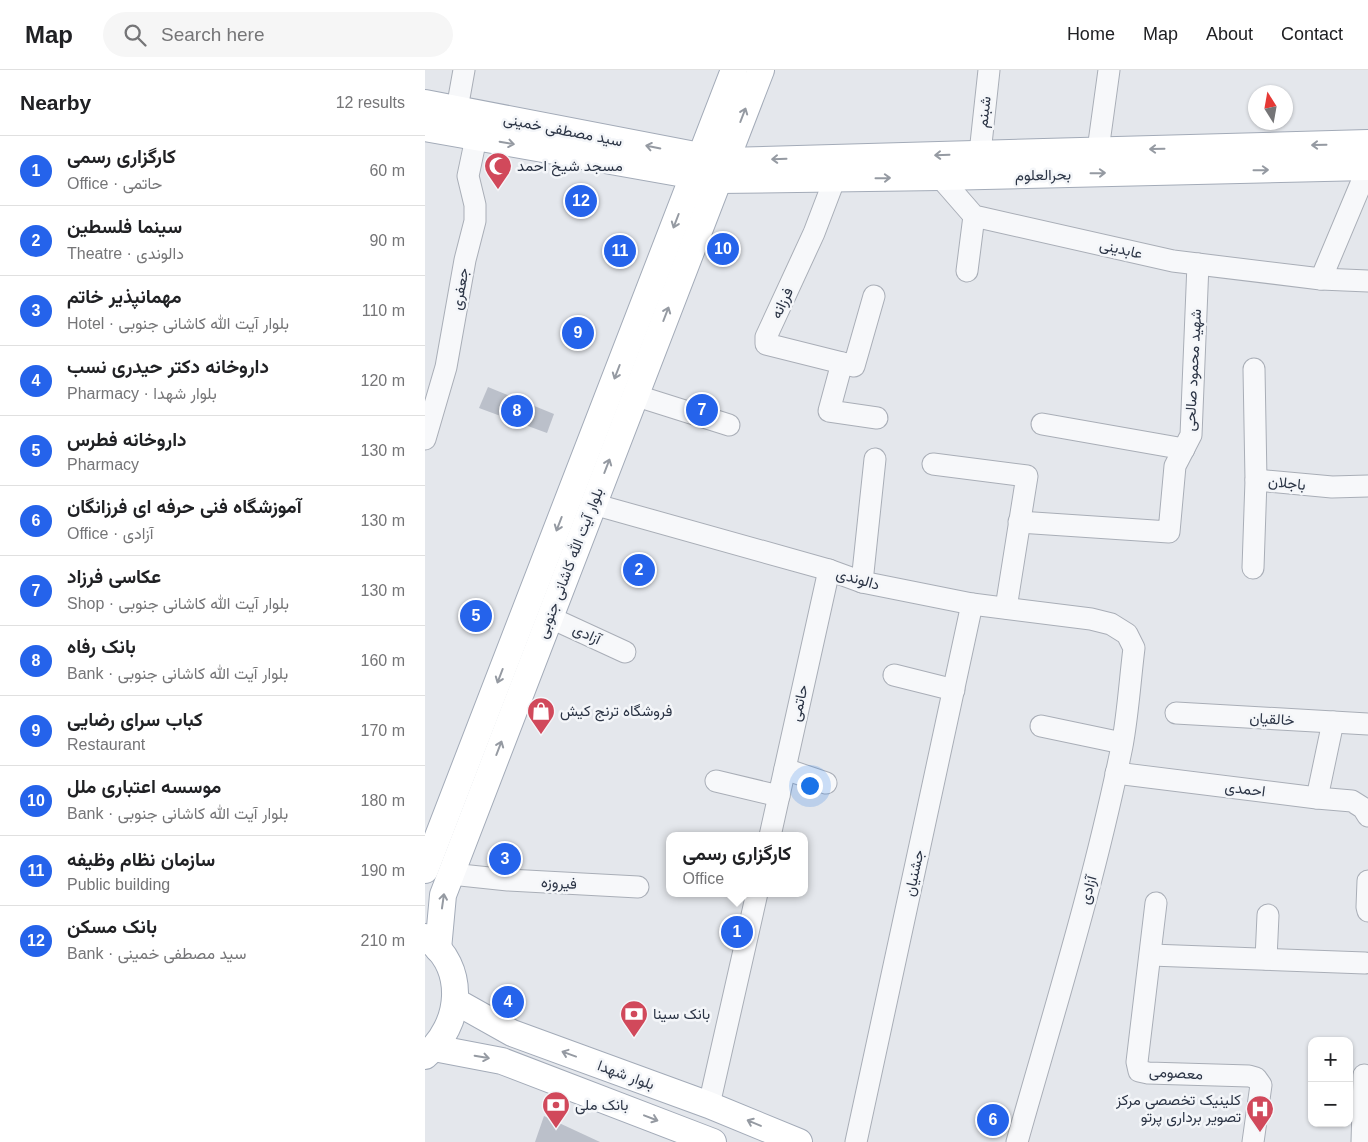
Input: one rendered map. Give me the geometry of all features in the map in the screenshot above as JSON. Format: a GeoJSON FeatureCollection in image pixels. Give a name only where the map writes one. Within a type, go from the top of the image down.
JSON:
{"type":"FeatureCollection","features":[{"type":"Feature","properties":{"kind":"main road","name":"بلوار آیت الله کاشانی جنوبی"},"geometry":{"type":"LineString","coordinates":[[425,870],[734,70]]}},
{"type":"Feature","properties":{"kind":"main road","name":"بلوار آیت الله کاشانی جنوبی"},"geometry":{"type":"LineString","coordinates":[[432,943],[443,895],[761,70]]}},
{"type":"Feature","properties":{"kind":"main road","name":"سید مصطفی خمینی"},"geometry":{"type":"LineString","coordinates":[[425,103],[697,166]]}},
{"type":"Feature","properties":{"kind":"main road","name":"سید مصطفی خمینی"},"geometry":{"type":"LineString","coordinates":[[425,128],[477,138],[697,166]]}},
{"type":"Feature","properties":{"kind":"main road","name":"بحرالعلوم"},"geometry":{"type":"LineString","coordinates":[[722,170],[980,154],[1368,143]]}},
{"type":"Feature","properties":{"kind":"main road"},"geometry":{"type":"LineString","coordinates":[[697,166],[722,170]]}},
{"type":"Feature","properties":{"kind":"main road","name":"بحرالعلوم"},"geometry":{"type":"LineString","coordinates":[[722,170],[835,178],[1368,167]]}},
{"type":"Feature","properties":{"kind":"main road"},"geometry":{"type":"LineString","coordinates":[[430,1052],[449,1026],[455,1001],[455,987],[452,974],[446,961],[432,943]]}},
{"type":"Feature","properties":{"kind":"main road","name":"بلوار شهدا"},"geometry":{"type":"LineString","coordinates":[[455,1001],[512,1033],[709,1105],[799,1142]]}},
{"type":"Feature","properties":{"kind":"main road","name":"بلوار شهدا"},"geometry":{"type":"LineString","coordinates":[[430,1052],[502,1061],[700,1140]]}},
{"type":"Feature","properties":{"kind":"street"},"geometry":{"type":"LineString","coordinates":[[457,109],[464,70]]}},
{"type":"Feature","properties":{"kind":"street","name":"شبنم"},"geometry":{"type":"LineString","coordinates":[[980,154],[989,70]]}},
{"type":"Feature","properties":{"kind":"street"},"geometry":{"type":"LineString","coordinates":[[1098,150],[1109,70]]}},
{"type":"Feature","properties":{"kind":"street","name":"جعفری"},"geometry":{"type":"LineString","coordinates":[[425,439],[446,367],[465,260],[475,222],[475,205],[468,176],[477,138]]}},
{"type":"Feature","properties":{"kind":"street"},"geometry":{"type":"LineString","coordinates":[[1321,280],[1368,167]]}},
{"type":"Feature","properties":{"kind":"street"},"geometry":{"type":"LineString","coordinates":[[940,177],[974,216],[967,271]]}},
{"type":"Feature","properties":{"kind":"street","name":"فرزانه"},"geometry":{"type":"LineString","coordinates":[[835,178],[814,234],[765,340],[769,346],[848,364]]}},
{"type":"Feature","properties":{"kind":"street","name":"عابدینی"},"geometry":{"type":"LineString","coordinates":[[974,216],[1173,261],[1321,280],[1368,281]]}},
{"type":"Feature","properties":{"kind":"street","name":"شهید محمود صالحی"},"geometry":{"type":"LineString","coordinates":[[1019,522],[1169,532],[1175,466],[1191,436],[1198,264]]}},
{"type":"Feature","properties":{"kind":"street"},"geometry":{"type":"LineString","coordinates":[[874,296],[829,411],[877,418]]}},
{"type":"Feature","properties":{"kind":"street","name":"باجلان"},"geometry":{"type":"LineString","coordinates":[[1254,369],[1256,480],[1332,487],[1368,486]]}},
{"type":"Feature","properties":{"kind":"street"},"geometry":{"type":"LineString","coordinates":[[635,395],[729,425]]}},
{"type":"Feature","properties":{"kind":"street"},"geometry":{"type":"LineString","coordinates":[[1041,424],[1184,449]]}},
{"type":"Feature","properties":{"kind":"street"},"geometry":{"type":"LineString","coordinates":[[862,582],[875,459]]}},
{"type":"Feature","properties":{"kind":"street"},"geometry":{"type":"LineString","coordinates":[[933,464],[1027,476],[1007,608]]}},
{"type":"Feature","properties":{"kind":"street"},"geometry":{"type":"LineString","coordinates":[[1253,568],[1256,480]]}},
{"type":"Feature","properties":{"kind":"street","name":"دالوندی"},"geometry":{"type":"LineString","coordinates":[[593,504],[829,570],[862,582],[972,604],[1091,619],[1111,624],[1127,634]]}},
{"type":"Feature","properties":{"kind":"street","name":"حاتمی"},"geometry":{"type":"LineString","coordinates":[[771,832],[829,570]]}},
{"type":"Feature","properties":{"kind":"street","name":"جشنیان"},"geometry":{"type":"LineString","coordinates":[[856,1142],[972,604]]}},
{"type":"Feature","properties":{"kind":"street","name":"آزادی"},"geometry":{"type":"LineString","coordinates":[[549,617],[625,652]]}},
{"type":"Feature","properties":{"kind":"street","name":"آزادی"},"geometry":{"type":"LineString","coordinates":[[1017,1142],[1093,873],[1116,773],[1122,743],[1134,648],[1127,634]]}},
{"type":"Feature","properties":{"kind":"street"},"geometry":{"type":"LineString","coordinates":[[894,675],[954,690]]}},
{"type":"Feature","properties":{"kind":"street","name":"خالقیان"},"geometry":{"type":"LineString","coordinates":[[1176,713],[1368,724]]}},
{"type":"Feature","properties":{"kind":"street"},"geometry":{"type":"LineString","coordinates":[[1317,798],[1333,722]]}},
{"type":"Feature","properties":{"kind":"street"},"geometry":{"type":"LineString","coordinates":[[1041,726],[1122,743]]}},
{"type":"Feature","properties":{"kind":"street"},"geometry":{"type":"LineString","coordinates":[[785,769],[826,782]]}},
{"type":"Feature","properties":{"kind":"street","name":"احمدی"},"geometry":{"type":"LineString","coordinates":[[1116,773],[1352,801],[1363,808],[1368,816]]}},
{"type":"Feature","properties":{"kind":"street"},"geometry":{"type":"LineString","coordinates":[[716,782],[779,796]]}},
{"type":"Feature","properties":{"kind":"street","name":"فیروزه"},"geometry":{"type":"LineString","coordinates":[[451,874],[508,880],[638,887]]}},
{"type":"Feature","properties":{"kind":"street"},"geometry":{"type":"LineString","coordinates":[[1368,881],[1368,911]]}},
{"type":"Feature","properties":{"kind":"street"},"geometry":{"type":"LineString","coordinates":[[709,1105],[756,897]]}},
{"type":"Feature","properties":{"kind":"street","name":"معصومی"},"geometry":{"type":"LineString","coordinates":[[1156,903],[1137,1062],[1139,1071],[1148,1073],[1249,1076],[1256,1078],[1261,1085],[1253,1142]]}},
{"type":"Feature","properties":{"kind":"street"},"geometry":{"type":"LineString","coordinates":[[1265,959],[1268,915]]}},
{"type":"Feature","properties":{"kind":"street"},"geometry":{"type":"LineString","coordinates":[[1151,955],[1365,963]]}},
{"type":"Feature","properties":{"kind":"street"},"geometry":{"type":"LineString","coordinates":[[1362,1142],[1364,1076]]}},
{"type":"Feature","properties":{"kind":"building"},"geometry":{"type":"Polygon","coordinates":[[[488,387],[554,414],[547,433],[479,408],[488,387]]]}},
{"type":"Feature","properties":{"kind":"building","name":"بانک ملی"},"geometry":{"type":"Polygon","coordinates":[[[544,1116],[600,1142],[535,1142],[544,1116]]]}},
{"type":"Feature","properties":{"kind":"place","name":"مسجد شیخ احمد"},"geometry":{"type":"Point","coordinates":[498,190]}},
{"type":"Feature","properties":{"kind":"place","name":"بانک مسکن"},"geometry":{"type":"Point","coordinates":[581,201]}},
{"type":"Feature","properties":{"kind":"place","name":"موسسه اعتباری ملل"},"geometry":{"type":"Point","coordinates":[723,249]}},
{"type":"Feature","properties":{"kind":"place","name":"سازمان نظام وظیفه"},"geometry":{"type":"Point","coordinates":[620,251]}},
{"type":"Feature","properties":{"kind":"place","name":"کباب سرای رضایی"},"geometry":{"type":"Point","coordinates":[578,333]}},
{"type":"Feature","properties":{"kind":"place","name":"عکاسی فرزاد"},"geometry":{"type":"Point","coordinates":[702,410]}},
{"type":"Feature","properties":{"kind":"place","name":"بانک رفاه"},"geometry":{"type":"Point","coordinates":[517,411]}},
{"type":"Feature","properties":{"kind":"place","name":"سینما فلسطین"},"geometry":{"type":"Point","coordinates":[639,570]}},
{"type":"Feature","properties":{"kind":"place","name":"داروخانه فطرس"},"geometry":{"type":"Point","coordinates":[476,616]}},
{"type":"Feature","properties":{"kind":"place","name":"فروشگاه ترنج کیش"},"geometry":{"type":"Point","coordinates":[541,735]}},
{"type":"Feature","properties":{"kind":"place","name":"مهمانپذیر خاتم"},"geometry":{"type":"Point","coordinates":[505,859]}},
{"type":"Feature","properties":{"kind":"place","name":"کارگزاری رسمی"},"geometry":{"type":"Point","coordinates":[737,932]}},
{"type":"Feature","properties":{"kind":"place","name":"داروخانه دکتر حیدری نسب"},"geometry":{"type":"Point","coordinates":[508,1002]}},
{"type":"Feature","properties":{"kind":"place","name":"بانک سینا"},"geometry":{"type":"Point","coordinates":[634,1038]}},
{"type":"Feature","properties":{"kind":"place","name":"آموزشگاه فنی حرفه ای فرزانگان"},"geometry":{"type":"Point","coordinates":[993,1120]}},
{"type":"Feature","properties":{"kind":"place","name":"بانک ملی"},"geometry":{"type":"Point","coordinates":[556,1129]}},
{"type":"Feature","properties":{"kind":"place","name":"کلینیک تخصصی مرکز تصویر برداری پرتو"},"geometry":{"type":"Point","coordinates":[1260,1133]}}]}
